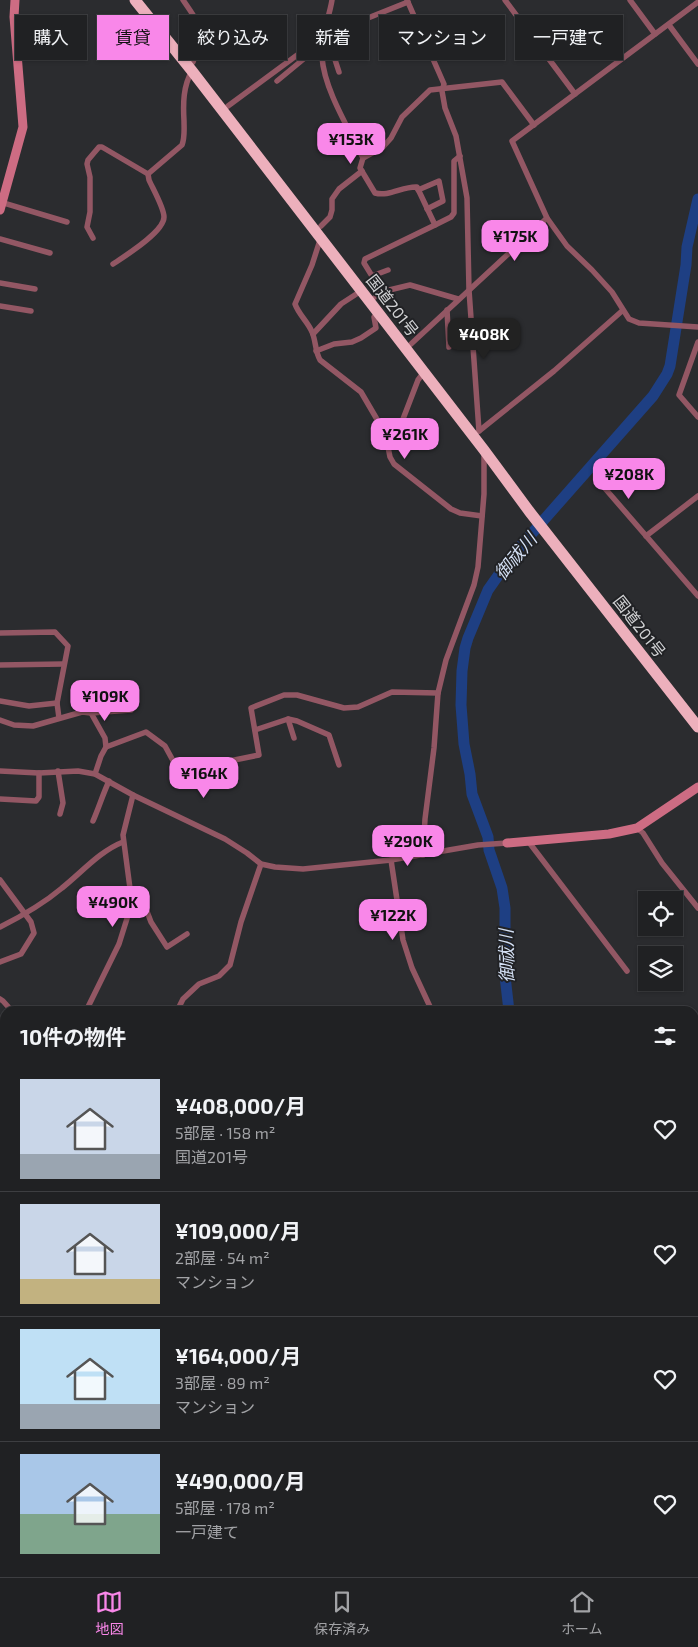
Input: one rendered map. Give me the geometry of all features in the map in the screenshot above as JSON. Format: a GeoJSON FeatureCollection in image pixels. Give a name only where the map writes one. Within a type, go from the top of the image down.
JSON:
{"type":"FeatureCollection","features":[{"type":"Feature","properties":{"kind":"highway","name":"国道201号"},"geometry":{"type":"LineString","coordinates":[[134,0],[228,106],[362,291],[484,450],[698,716]]}},
{"type":"Feature","properties":{"kind":"highway","name":"国道201号"},"geometry":{"type":"LineString","coordinates":[[145,0],[193,67],[321,232],[378,295],[411,344],[479,431],[532,509]]}},
{"type":"Feature","properties":{"kind":"highway","name":"国道201号"},"geometry":{"type":"LineString","coordinates":[[550,532],[698,727]]}},
{"type":"Feature","properties":{"kind":"street"},"geometry":{"type":"LineString","coordinates":[[15,0],[14,16],[23,127],[1,205],[67,222]]}},
{"type":"Feature","properties":{"kind":"street"},"geometry":{"type":"LineString","coordinates":[[148,174],[182,145],[184,139],[183,108],[186,81],[193,67],[201,38],[198,21],[183,0]]}},
{"type":"Feature","properties":{"kind":"street"},"geometry":{"type":"LineString","coordinates":[[329,15],[332,0]]}},
{"type":"Feature","properties":{"kind":"street"},"geometry":{"type":"LineString","coordinates":[[505,0],[574,94]]}},
{"type":"Feature","properties":{"kind":"street"},"geometry":{"type":"LineString","coordinates":[[630,0],[655,34]]}},
{"type":"Feature","properties":{"kind":"street"},"geometry":{"type":"LineString","coordinates":[[369,17],[408,1],[444,84],[445,108],[456,136],[467,198],[469,290],[479,431]]}},
{"type":"Feature","properties":{"kind":"street"},"geometry":{"type":"LineString","coordinates":[[698,2],[512,141],[547,218],[567,246],[612,292],[629,320],[698,327]]}},
{"type":"Feature","properties":{"kind":"street"},"geometry":{"type":"LineString","coordinates":[[669,25],[698,64]]}},
{"type":"Feature","properties":{"kind":"street"},"geometry":{"type":"LineString","coordinates":[[228,106],[297,56]]}},
{"type":"Feature","properties":{"kind":"street"},"geometry":{"type":"LineString","coordinates":[[277,81],[302,60]]}},
{"type":"Feature","properties":{"kind":"street"},"geometry":{"type":"LineString","coordinates":[[323,60],[327,83],[363,158],[360,168],[375,193],[382,195],[411,186],[417,187],[435,225]]}},
{"type":"Feature","properties":{"kind":"street"},"geometry":{"type":"LineString","coordinates":[[335,60],[340,72]]}},
{"type":"Feature","properties":{"kind":"street"},"geometry":{"type":"LineString","coordinates":[[363,158],[383,147],[391,138],[402,117],[430,90],[502,82],[534,125]]}},
{"type":"Feature","properties":{"kind":"street"},"geometry":{"type":"LineString","coordinates":[[93,238],[87,227],[90,212],[90,177],[87,164],[99,147],[148,174]]}},
{"type":"Feature","properties":{"kind":"street"},"geometry":{"type":"LineString","coordinates":[[458,299],[410,285],[378,295],[372,276],[364,262],[365,259],[451,217],[454,213],[454,161],[460,156]]}},
{"type":"Feature","properties":{"kind":"street"},"geometry":{"type":"LineString","coordinates":[[362,171],[339,189],[332,199],[330,217],[321,232],[312,265],[296,304],[299,314],[313,334],[316,351],[320,360],[361,392],[385,433],[390,457],[394,464],[451,509],[460,513],[482,516]]}},
{"type":"Feature","properties":{"kind":"street"},"geometry":{"type":"LineString","coordinates":[[113,264],[152,236],[164,222],[165,215],[148,174]]}},
{"type":"Feature","properties":{"kind":"street"},"geometry":{"type":"LineString","coordinates":[[418,190],[439,181],[443,201],[427,209]]}},
{"type":"Feature","properties":{"kind":"street"},"geometry":{"type":"LineString","coordinates":[[411,344],[547,218]]}},
{"type":"Feature","properties":{"kind":"street"},"geometry":{"type":"LineString","coordinates":[[0,239],[50,253]]}},
{"type":"Feature","properties":{"kind":"street"},"geometry":{"type":"LineString","coordinates":[[372,276],[388,270]]}},
{"type":"Feature","properties":{"kind":"street"},"geometry":{"type":"LineString","coordinates":[[0,284],[35,289]]}},
{"type":"Feature","properties":{"kind":"street"},"geometry":{"type":"LineString","coordinates":[[313,334],[340,304],[362,291]]}},
{"type":"Feature","properties":{"kind":"street"},"geometry":{"type":"LineString","coordinates":[[0,306],[31,311]]}},
{"type":"Feature","properties":{"kind":"street"},"geometry":{"type":"LineString","coordinates":[[447,310],[449,347]]}},
{"type":"Feature","properties":{"kind":"street"},"geometry":{"type":"LineString","coordinates":[[479,431],[554,371],[622,311]]}},
{"type":"Feature","properties":{"kind":"street"},"geometry":{"type":"LineString","coordinates":[[316,351],[334,344],[352,342],[361,338],[376,328],[374,317],[378,312]]}},
{"type":"Feature","properties":{"kind":"street"},"geometry":{"type":"LineString","coordinates":[[698,342],[679,395],[698,418]]}},
{"type":"Feature","properties":{"kind":"street"},"geometry":{"type":"LineString","coordinates":[[387,442],[398,432],[418,380],[424,372]]}},
{"type":"Feature","properties":{"kind":"street"},"geometry":{"type":"LineString","coordinates":[[423,855],[424,819],[434,748],[438,693],[446,660],[474,585],[478,567],[484,450]]}},
{"type":"Feature","properties":{"kind":"street"},"geometry":{"type":"LineString","coordinates":[[596,478],[698,596]]}},
{"type":"Feature","properties":{"kind":"street"},"geometry":{"type":"LineString","coordinates":[[646,536],[698,496]]}},
{"type":"Feature","properties":{"kind":"street"},"geometry":{"type":"LineString","coordinates":[[0,633],[55,632],[68,646],[63,664],[58,703],[59,718]]}},
{"type":"Feature","properties":{"kind":"street"},"geometry":{"type":"LineString","coordinates":[[0,665],[63,664]]}},
{"type":"Feature","properties":{"kind":"street"},"geometry":{"type":"LineString","coordinates":[[106,747],[146,732],[165,746],[182,777],[202,789],[215,764],[259,755],[251,708],[284,695],[297,695],[344,708],[358,707],[392,692],[438,693]]}},
{"type":"Feature","properties":{"kind":"street"},"geometry":{"type":"LineString","coordinates":[[0,701],[29,706],[58,703]]}},
{"type":"Feature","properties":{"kind":"street"},"geometry":{"type":"LineString","coordinates":[[0,720],[14,725],[33,726],[82,712],[131,710]]}},
{"type":"Feature","properties":{"kind":"street"},"geometry":{"type":"LineString","coordinates":[[91,713],[105,738],[106,747],[95,774]]}},
{"type":"Feature","properties":{"kind":"street"},"geometry":{"type":"LineString","coordinates":[[255,730],[288,719],[297,720],[330,736],[339,765]]}},
{"type":"Feature","properties":{"kind":"street"},"geometry":{"type":"LineString","coordinates":[[288,719],[294,738]]}},
{"type":"Feature","properties":{"kind":"street"},"geometry":{"type":"LineString","coordinates":[[0,771],[40,773],[78,771],[95,774],[133,795],[224,839],[261,864],[286,869],[391,860],[478,845],[609,834],[637,828],[698,787]]}},
{"type":"Feature","properties":{"kind":"street"},"geometry":{"type":"LineString","coordinates":[[58,771],[63,803],[60,814]]}},
{"type":"Feature","properties":{"kind":"street"},"geometry":{"type":"LineString","coordinates":[[0,799],[36,801],[39,797],[40,773]]}},
{"type":"Feature","properties":{"kind":"street"},"geometry":{"type":"LineString","coordinates":[[93,821],[110,781]]}},
{"type":"Feature","properties":{"kind":"street"},"geometry":{"type":"LineString","coordinates":[[88,1006],[119,944],[130,909],[131,896],[123,842],[124,827],[133,795]]}},
{"type":"Feature","properties":{"kind":"street"},"geometry":{"type":"LineString","coordinates":[[637,828],[643,833],[662,863],[698,908]]}},
{"type":"Feature","properties":{"kind":"street"},"geometry":{"type":"LineString","coordinates":[[528,841],[627,971]]}},
{"type":"Feature","properties":{"kind":"street"},"geometry":{"type":"LineString","coordinates":[[0,927],[26,914],[60,890],[112,846],[123,842]]}},
{"type":"Feature","properties":{"kind":"street"},"geometry":{"type":"LineString","coordinates":[[391,860],[404,940],[412,968],[430,1006]]}},
{"type":"Feature","properties":{"kind":"street"},"geometry":{"type":"LineString","coordinates":[[180,1006],[183,999],[199,984],[219,976],[230,965],[241,922],[261,864]]}},
{"type":"Feature","properties":{"kind":"street"},"geometry":{"type":"LineString","coordinates":[[0,880],[26,914],[33,929],[33,938],[21,954],[0,962]]}},
{"type":"Feature","properties":{"kind":"street"},"geometry":{"type":"LineString","coordinates":[[131,896],[143,901],[151,922],[167,947],[187,934]]}},
{"type":"Feature","properties":{"kind":"waterway","name":"御祓川"},"geometry":{"type":"LineString","coordinates":[[508,1006],[505,976],[505,908],[502,888],[489,850],[488,837],[472,794],[464,744],[461,705],[465,648],[488,590],[512,556],[653,396],[667,374],[670,366],[686,265],[687,247],[698,199]]}}]}
